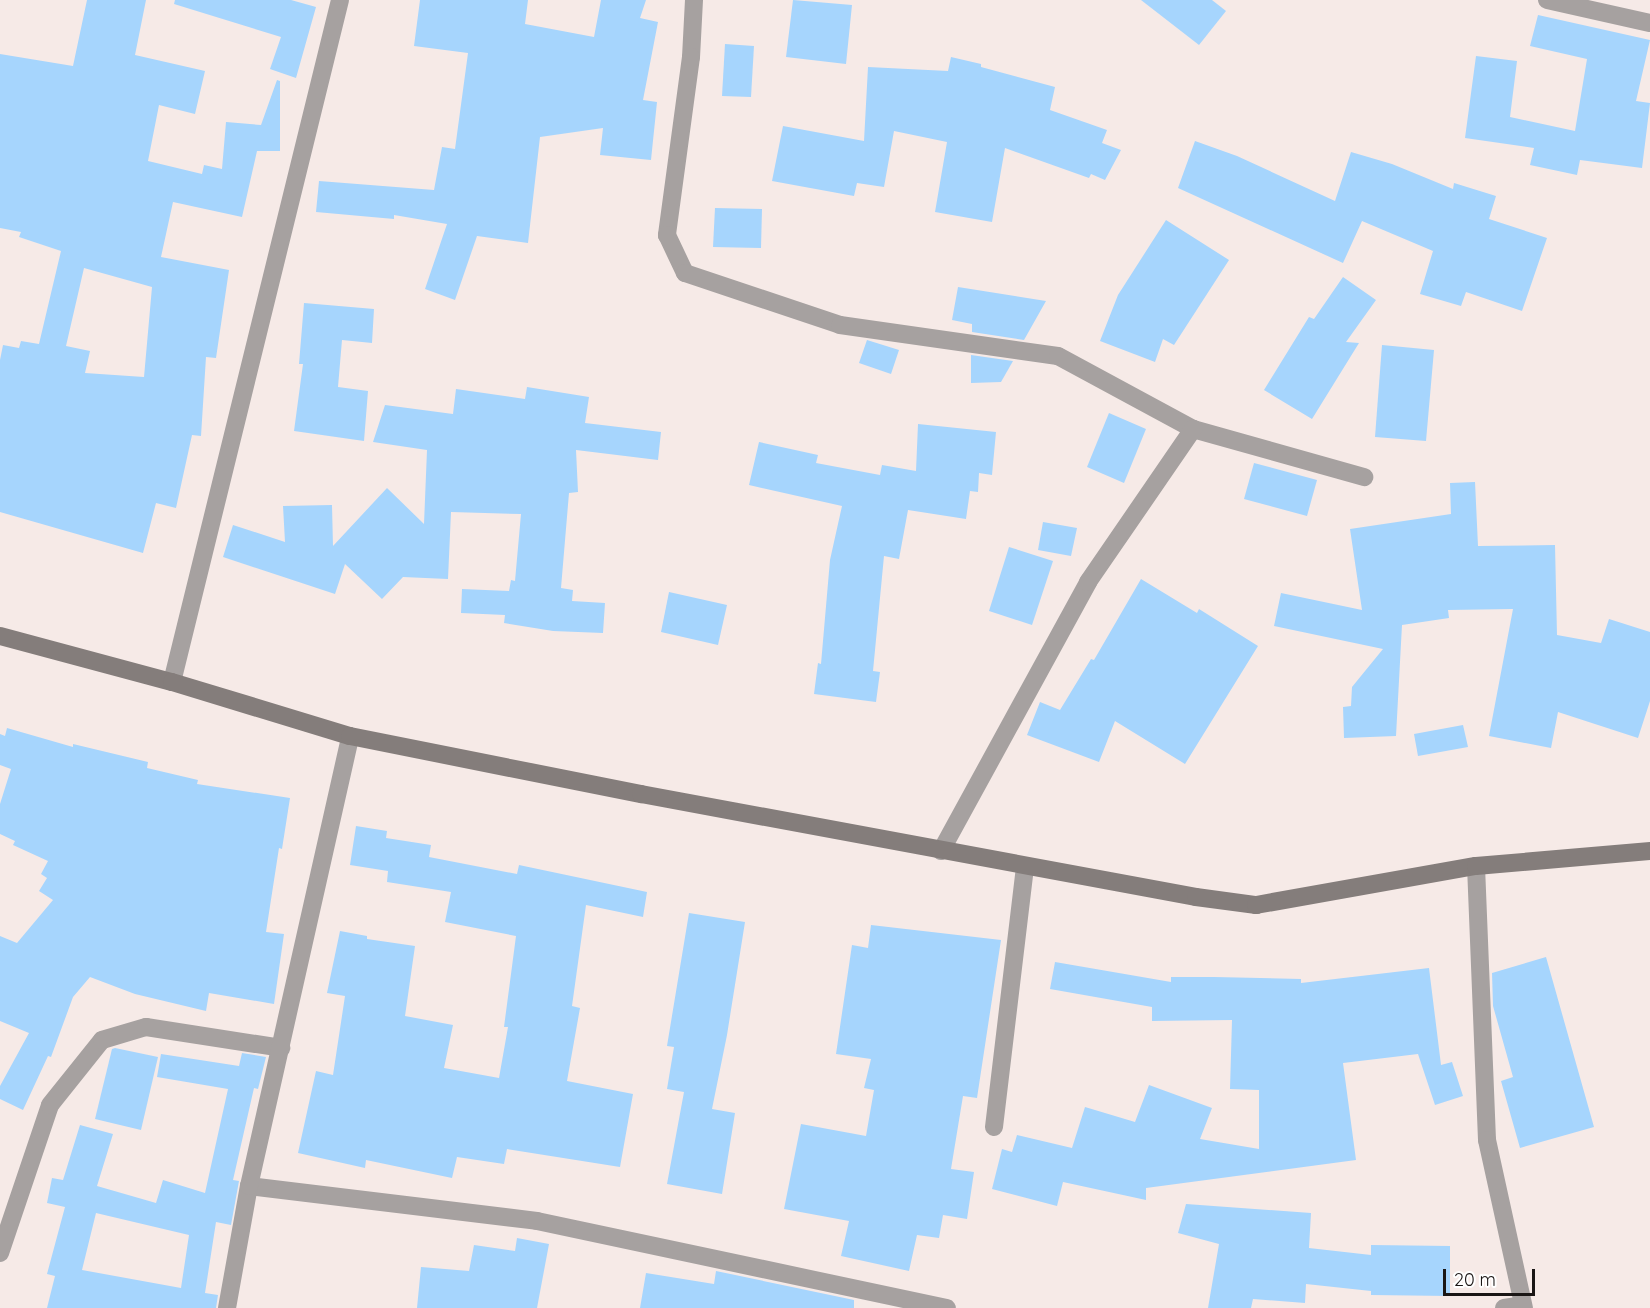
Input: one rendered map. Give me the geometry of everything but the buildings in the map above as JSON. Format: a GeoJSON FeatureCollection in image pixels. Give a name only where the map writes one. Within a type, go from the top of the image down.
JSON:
{"type":"FeatureCollection","features":[{"type":"Feature","properties":{"kind":"street"},"geometry":{"type":"LineString","coordinates":[[172,682],[340,0]]}},
{"type":"Feature","properties":{"kind":"street"},"geometry":{"type":"LineString","coordinates":[[694,0],[690,57],[667,235],[685,273],[840,325],[1058,356],[1193,429],[1364,477]]}},
{"type":"Feature","properties":{"kind":"street"},"geometry":{"type":"LineString","coordinates":[[1547,0],[1650,23]]}},
{"type":"Feature","properties":{"kind":"street"},"geometry":{"type":"LineString","coordinates":[[941,851],[1088,582],[1193,429]]}},
{"type":"Feature","properties":{"kind":"street"},"geometry":{"type":"LineString","coordinates":[[0,636],[172,682],[350,736],[1024,867],[1196,897],[1256,904],[1476,866],[1650,850]]}},
{"type":"Feature","properties":{"kind":"street"},"geometry":{"type":"LineString","coordinates":[[227,1308],[249,1186],[350,736]]}},
{"type":"Feature","properties":{"kind":"street"},"geometry":{"type":"LineString","coordinates":[[1476,866],[1487,1140],[1524,1306],[1504,1308]]}},
{"type":"Feature","properties":{"kind":"street"},"geometry":{"type":"LineString","coordinates":[[994,1127],[1024,867]]}},
{"type":"Feature","properties":{"kind":"street"},"geometry":{"type":"LineString","coordinates":[[0,1252],[50,1106],[102,1040],[147,1026],[281,1048]]}},
{"type":"Feature","properties":{"kind":"street"},"geometry":{"type":"LineString","coordinates":[[249,1186],[537,1221],[947,1308]]}}]}
